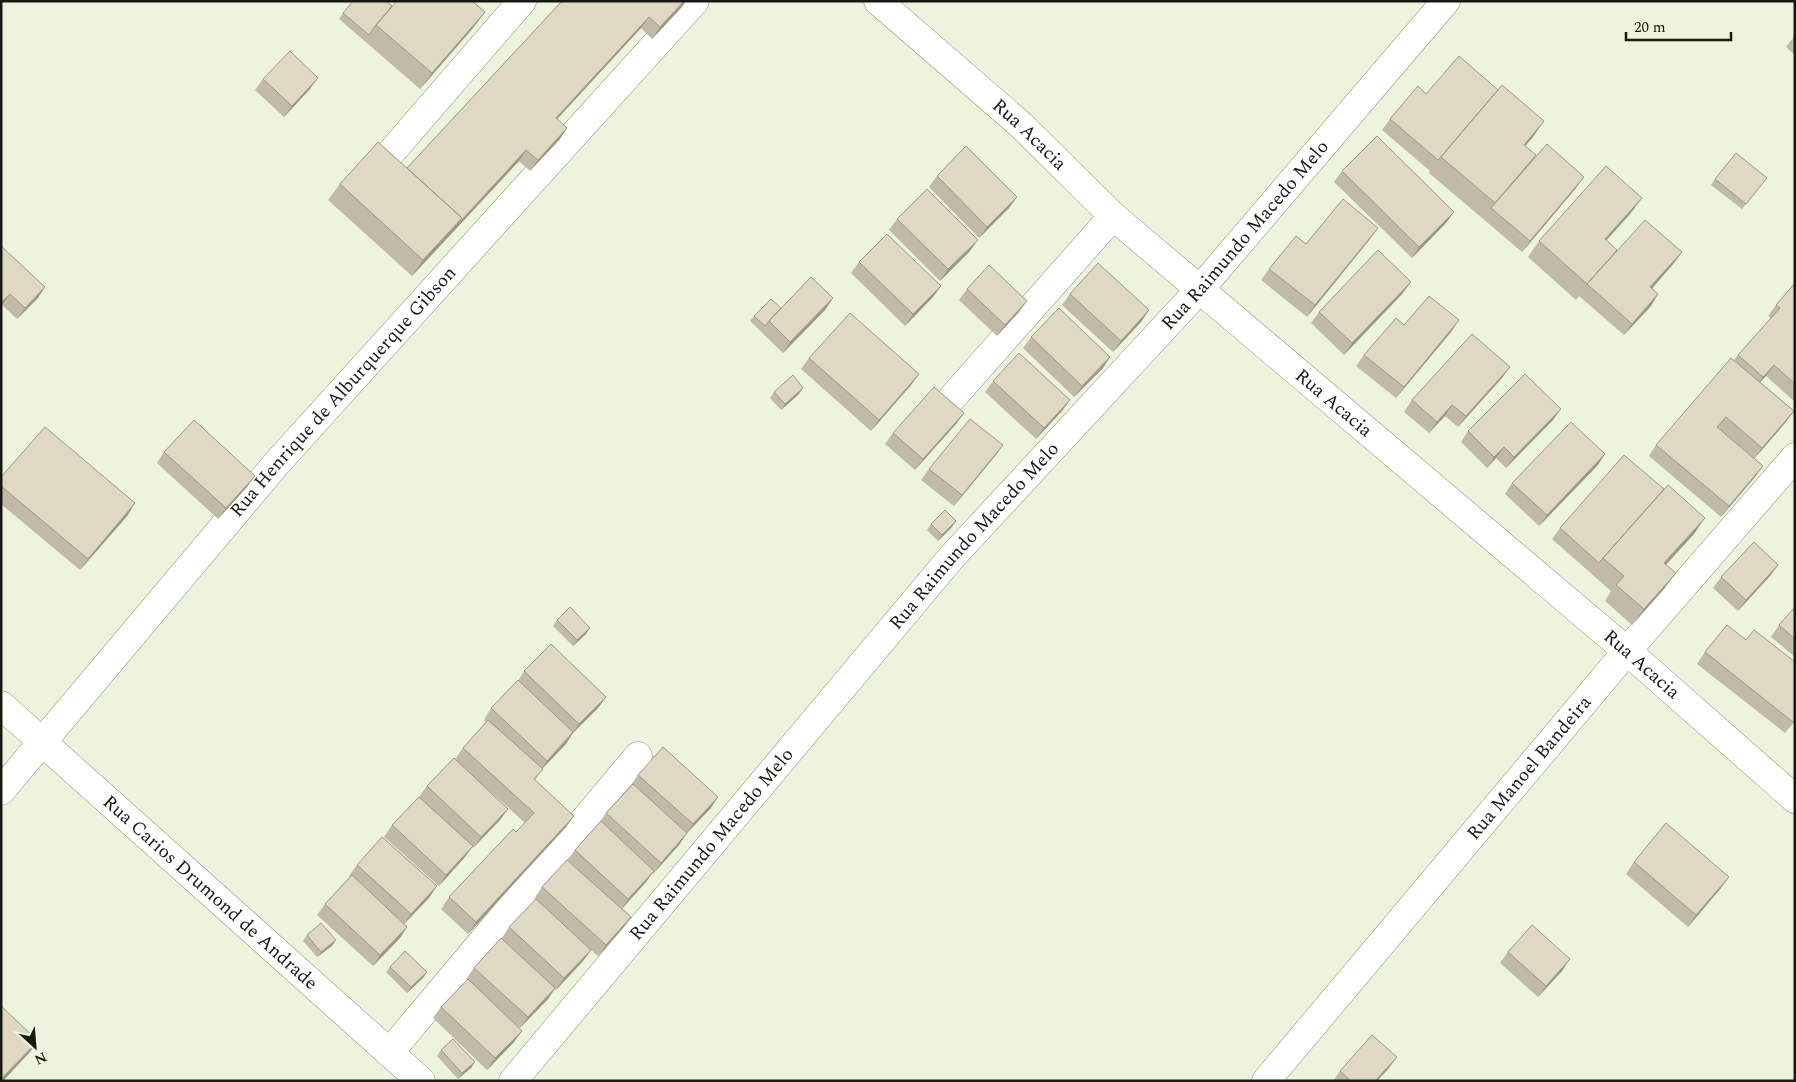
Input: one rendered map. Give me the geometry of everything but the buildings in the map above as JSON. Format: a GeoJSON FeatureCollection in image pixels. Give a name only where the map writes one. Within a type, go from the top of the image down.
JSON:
{"type":"FeatureCollection","features":[{"type":"Feature","properties":{"kind":"street"},"geometry":{"type":"LineString","coordinates":[[388,156],[522,1]]}},
{"type":"Feature","properties":{"kind":"street","name":"Rua Henrique de Alburquerque Gibson"},"geometry":{"type":"LineString","coordinates":[[1,791],[278,464],[695,1]]}},
{"type":"Feature","properties":{"kind":"street","name":"Rua Acacia"},"geometry":{"type":"LineString","coordinates":[[878,1],[1021,125],[1113,216],[1201,288],[1628,651],[1795,799]]}},
{"type":"Feature","properties":{"kind":"street","name":"Rua Raimundo Macedo Melo"},"geometry":{"type":"LineString","coordinates":[[513,1081],[950,559],[1201,288],[1446,1]]}},
{"type":"Feature","properties":{"kind":"street"},"geometry":{"type":"LineString","coordinates":[[952,398],[1113,216]]}},
{"type":"Feature","properties":{"kind":"street","name":"Rua Manoel Bandeira"},"geometry":{"type":"LineString","coordinates":[[1266,1081],[1628,651],[1795,457]]}},
{"type":"Feature","properties":{"kind":"street","name":"Rua Carios Drumond de Andrade"},"geometry":{"type":"LineString","coordinates":[[1,705],[421,1081]]}},
{"type":"Feature","properties":{"kind":"street"},"geometry":{"type":"LineString","coordinates":[[390,1053],[638,756]]}}]}
